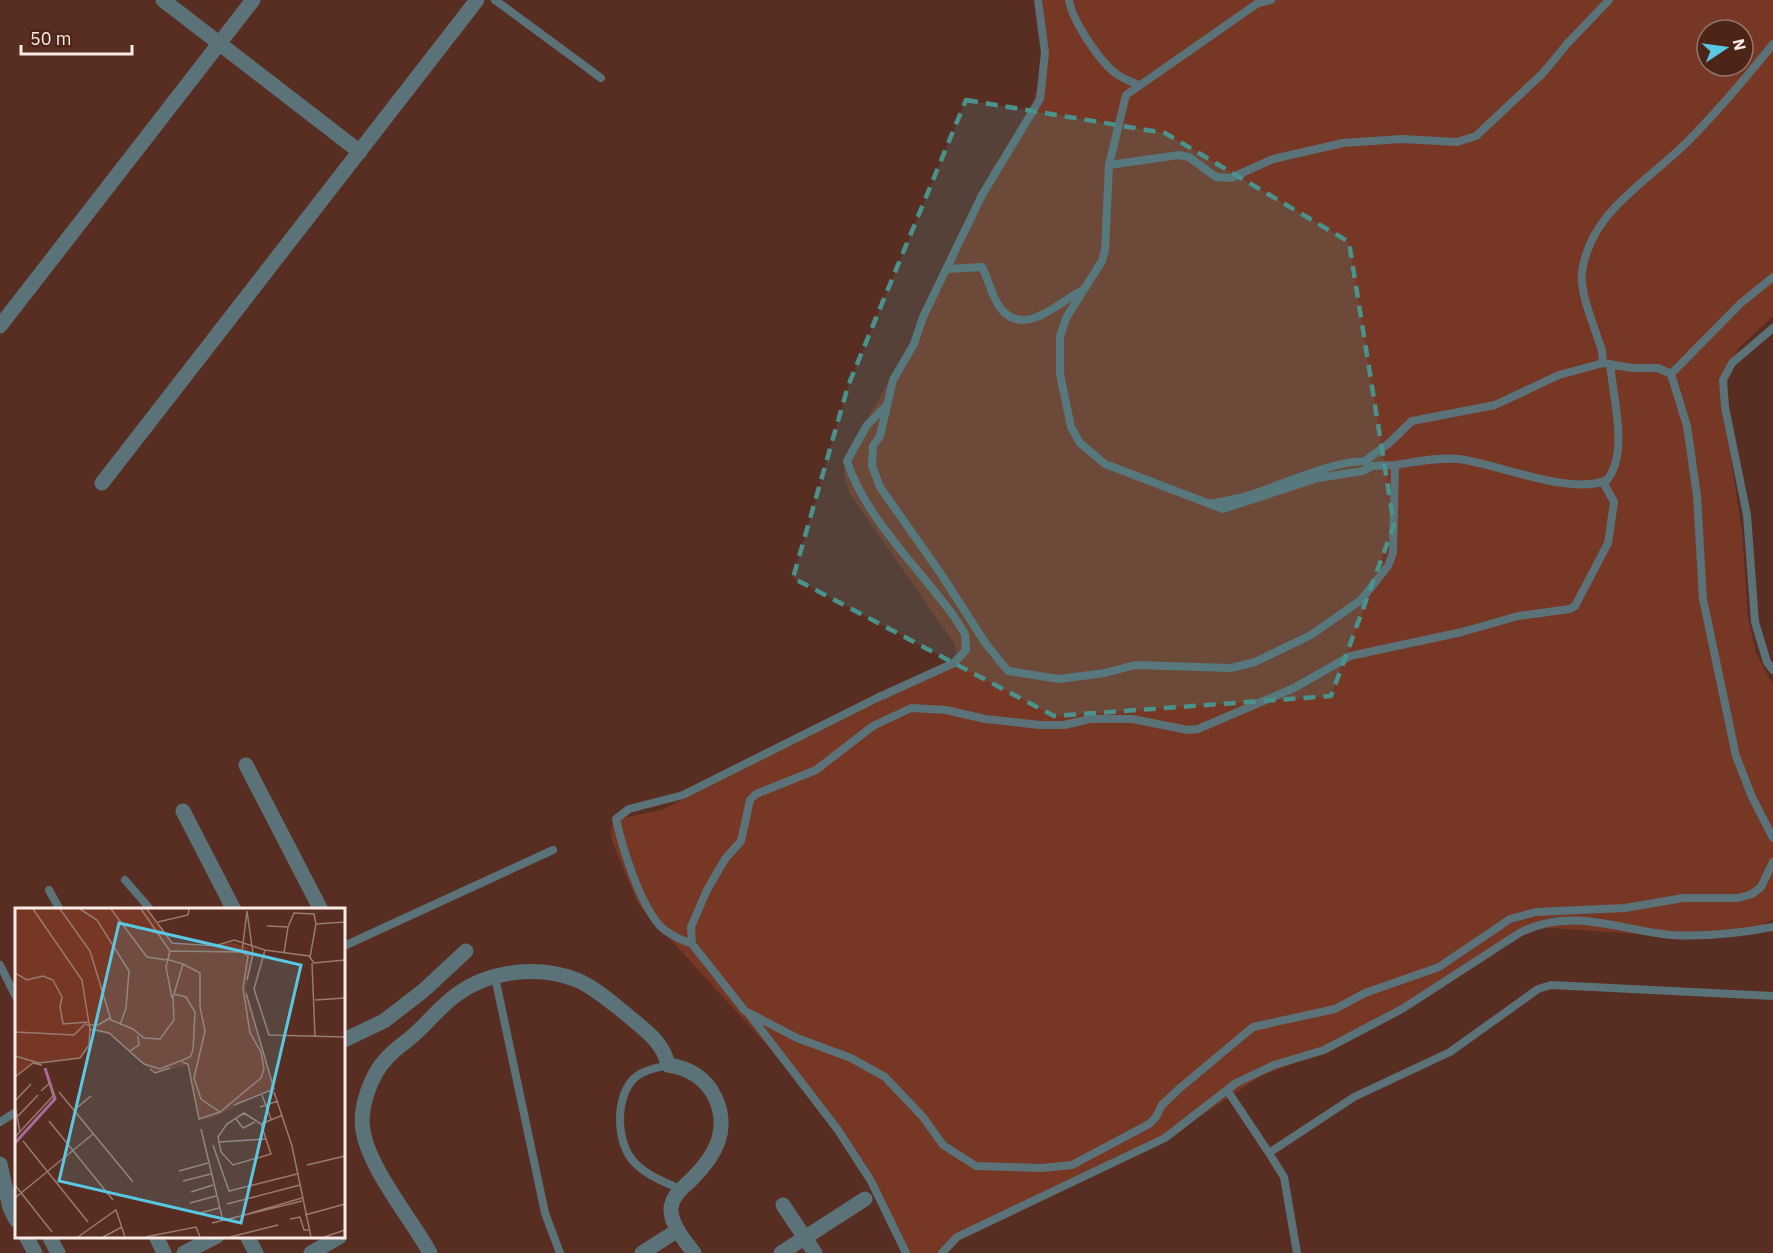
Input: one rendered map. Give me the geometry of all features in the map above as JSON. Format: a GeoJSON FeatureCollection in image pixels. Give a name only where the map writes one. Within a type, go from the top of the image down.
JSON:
{"type":"FeatureCollection","features":[{"type":"Feature","properties":{"kind":"street"},"geometry":{"type":"LineString","coordinates":[[164,0],[360,152]]}},
{"type":"Feature","properties":{"kind":"street"},"geometry":{"type":"LineString","coordinates":[[0,326],[253,0]]}},
{"type":"Feature","properties":{"kind":"street"},"geometry":{"type":"LineString","coordinates":[[102,483],[477,0]]}},
{"type":"Feature","properties":{"kind":"street"},"geometry":{"type":"LineString","coordinates":[[246,765],[320,908]]}},
{"type":"Feature","properties":{"kind":"street"},"geometry":{"type":"LineString","coordinates":[[183,812],[233,908]]}},
{"type":"Feature","properties":{"kind":"street"},"geometry":{"type":"LineString","coordinates":[[345,1040],[384,1021],[423,992],[466,951]]}},
{"type":"Feature","properties":{"kind":"street"},"geometry":{"type":"LineString","coordinates":[[430,1253],[392,1194],[375,1160],[363,1132],[362,1112],[385,1059],[458,993],[495,977],[527,971],[554,974],[579,981],[651,1035],[665,1052],[668,1065],[693,1072],[706,1083],[719,1108],[723,1128],[715,1150],[699,1171],[680,1189],[671,1207],[678,1230],[694,1253]]}},
{"type":"Feature","properties":{"kind":"street"},"geometry":{"type":"LineString","coordinates":[[2,1169],[15,1185]]}},
{"type":"Feature","properties":{"kind":"street"},"geometry":{"type":"LineString","coordinates":[[2,1169],[10,1208],[15,1218]]}},
{"type":"Feature","properties":{"kind":"street"},"geometry":{"type":"LineString","coordinates":[[781,1253],[865,1199]]}},
{"type":"Feature","properties":{"kind":"street"},"geometry":{"type":"LineString","coordinates":[[783,1205],[815,1253]]}},
{"type":"Feature","properties":{"kind":"street"},"geometry":{"type":"LineString","coordinates":[[642,1253],[678,1230]]}},
{"type":"Feature","properties":{"kind":"street"},"geometry":{"type":"LineString","coordinates":[[27,1238],[35,1253]]}},
{"type":"Feature","properties":{"kind":"street"},"geometry":{"type":"LineString","coordinates":[[157,1238],[164,1253]]}},
{"type":"Feature","properties":{"kind":"street"},"geometry":{"type":"LineString","coordinates":[[184,1253],[213,1238]]}},
{"type":"Feature","properties":{"kind":"street"},"geometry":{"type":"LineString","coordinates":[[248,1238],[256,1253]]}},
{"type":"Feature","properties":{"kind":"street"},"geometry":{"type":"LineString","coordinates":[[311,1253],[337,1238]]}},
{"type":"Feature","properties":{"kind":"lane"},"geometry":{"type":"LineString","coordinates":[[495,0],[601,78]]}},
{"type":"Feature","properties":{"kind":"lane"},"geometry":{"type":"LineString","coordinates":[[1038,0],[1045,53],[1040,99],[982,195],[923,317],[914,344],[893,380],[880,436],[873,446],[872,466],[880,487],[941,574],[986,644],[1008,671],[1059,679],[1105,673],[1135,665],[1231,668],[1255,662],[1311,635],[1361,600],[1388,566],[1393,553],[1395,534],[1395,465]]}},
{"type":"Feature","properties":{"kind":"lane"},"geometry":{"type":"LineString","coordinates":[[1070,0],[1074,18],[1116,74],[1139,85]]}},
{"type":"Feature","properties":{"kind":"lane"},"geometry":{"type":"LineString","coordinates":[[1270,0],[1258,3],[1181,60],[1126,95],[1109,165],[1105,250],[1102,261],[1066,318],[1060,337],[1060,374],[1071,427],[1080,443],[1105,464],[1162,488],[1223,509],[1260,495],[1318,478],[1363,471],[1368,463],[1412,421],[1495,405],[1559,375],[1606,364],[1658,368],[1671,375],[1687,426],[1697,496],[1703,599],[1736,756],[1773,838]]}},
{"type":"Feature","properties":{"kind":"lane"},"geometry":{"type":"LineString","coordinates":[[1109,165],[1179,155],[1189,157],[1216,177],[1231,178],[1273,159],[1343,142],[1401,139],[1466,141],[1476,136],[1531,86],[1609,0]]}},
{"type":"Feature","properties":{"kind":"lane"},"geometry":{"type":"LineString","coordinates":[[1368,463],[1395,465],[1459,459],[1541,480],[1593,485],[1604,482],[1611,475],[1619,427],[1606,364],[1581,275],[1586,254],[1594,236],[1625,196],[1684,145],[1729,98],[1773,44]]}},
{"type":"Feature","properties":{"kind":"lane"},"geometry":{"type":"LineString","coordinates":[[948,269],[982,267],[1001,309],[1010,316],[1023,319],[1035,320],[1082,290]]}},
{"type":"Feature","properties":{"kind":"lane"},"geometry":{"type":"LineString","coordinates":[[1671,375],[1741,303],[1773,277]]}},
{"type":"Feature","properties":{"kind":"lane"},"geometry":{"type":"LineString","coordinates":[[1773,328],[1732,363],[1723,380],[1725,407],[1747,515],[1755,622],[1767,662],[1773,670]]}},
{"type":"Feature","properties":{"kind":"lane"},"geometry":{"type":"LineString","coordinates":[[886,406],[859,439],[847,461],[849,468],[879,519],[956,618],[965,634],[966,650],[954,663],[877,698],[683,795],[629,809],[616,819],[634,875],[660,926],[676,938],[692,944],[838,1130],[870,1181],[906,1253]]}},
{"type":"Feature","properties":{"kind":"lane"},"geometry":{"type":"LineString","coordinates":[[692,944],[691,927],[711,882],[725,859],[741,842],[750,800],[756,794],[816,770],[873,726],[911,708],[926,707],[985,719],[1041,725],[1064,725],[1111,717],[1188,730],[1198,729],[1294,688],[1350,656],[1462,632],[1518,616],[1570,609],[1580,598],[1608,543],[1614,502],[1604,482]]}},
{"type":"Feature","properties":{"kind":"lane"},"geometry":{"type":"LineString","coordinates":[[345,946],[553,850]]}},
{"type":"Feature","properties":{"kind":"lane"},"geometry":{"type":"LineString","coordinates":[[746,1010],[797,1038],[851,1058],[885,1077],[923,1117],[943,1145],[975,1166],[992,1168],[1072,1165],[1149,1124],[1162,1105],[1235,1040],[1253,1027],[1335,1009],[1365,993],[1439,967],[1510,919],[1536,912],[1625,908],[1683,898],[1738,898],[1761,887],[1773,862]]}},
{"type":"Feature","properties":{"kind":"lane"},"geometry":{"type":"LineString","coordinates":[[125,880],[150,908]]}},
{"type":"Feature","properties":{"kind":"lane"},"geometry":{"type":"LineString","coordinates":[[49,890],[59,908]]}},
{"type":"Feature","properties":{"kind":"lane"},"geometry":{"type":"LineString","coordinates":[[942,1253],[957,1237],[1165,1138],[1236,1083],[1275,1065],[1324,1050],[1402,1009],[1537,924],[1558,919],[1605,922],[1671,935],[1749,931],[1773,927]]}},
{"type":"Feature","properties":{"kind":"lane"},"geometry":{"type":"LineString","coordinates":[[0,965],[15,994]]}},
{"type":"Feature","properties":{"kind":"lane"},"geometry":{"type":"LineString","coordinates":[[495,977],[545,1213],[560,1253]]}},
{"type":"Feature","properties":{"kind":"lane"},"geometry":{"type":"LineString","coordinates":[[1269,1153],[1354,1097],[1450,1052],[1538,989],[1551,985],[1773,996]]}},
{"type":"Feature","properties":{"kind":"lane"},"geometry":{"type":"LineString","coordinates":[[668,1065],[635,1077],[621,1099],[619,1120],[628,1155],[635,1164],[680,1189]]}},
{"type":"Feature","properties":{"kind":"lane"},"geometry":{"type":"LineString","coordinates":[[1227,1090],[1284,1177],[1297,1253]]}},
{"type":"Feature","properties":{"kind":"lane"},"geometry":{"type":"LineString","coordinates":[[0,1122],[15,1113]]}},
{"type":"Feature","properties":{"kind":"highlighted area"},"geometry":{"type":"Polygon","coordinates":[[[966,100],[1165,133],[1349,242],[1394,525],[1331,696],[1054,716],[793,578],[848,386],[966,100]]]}},
{"type":"Feature","properties":{"kind":"shaded area"},"geometry":{"type":"Polygon","coordinates":[[[1034,0],[1773,0],[1773,316],[1739,348],[1723,374],[1721,398],[1742,530],[1748,618],[1756,653],[1773,685],[1773,919],[1757,928],[1679,937],[1551,928],[1527,930],[1427,998],[1300,1061],[1261,1076],[1175,1133],[960,1236],[944,1253],[909,1253],[851,1147],[766,1044],[638,904],[612,841],[611,826],[622,818],[662,810],[949,665],[956,654],[954,643],[850,494],[844,475],[845,458],[906,352],[993,167],[1029,119],[1042,69],[1041,27],[1034,0]]]}}]}
